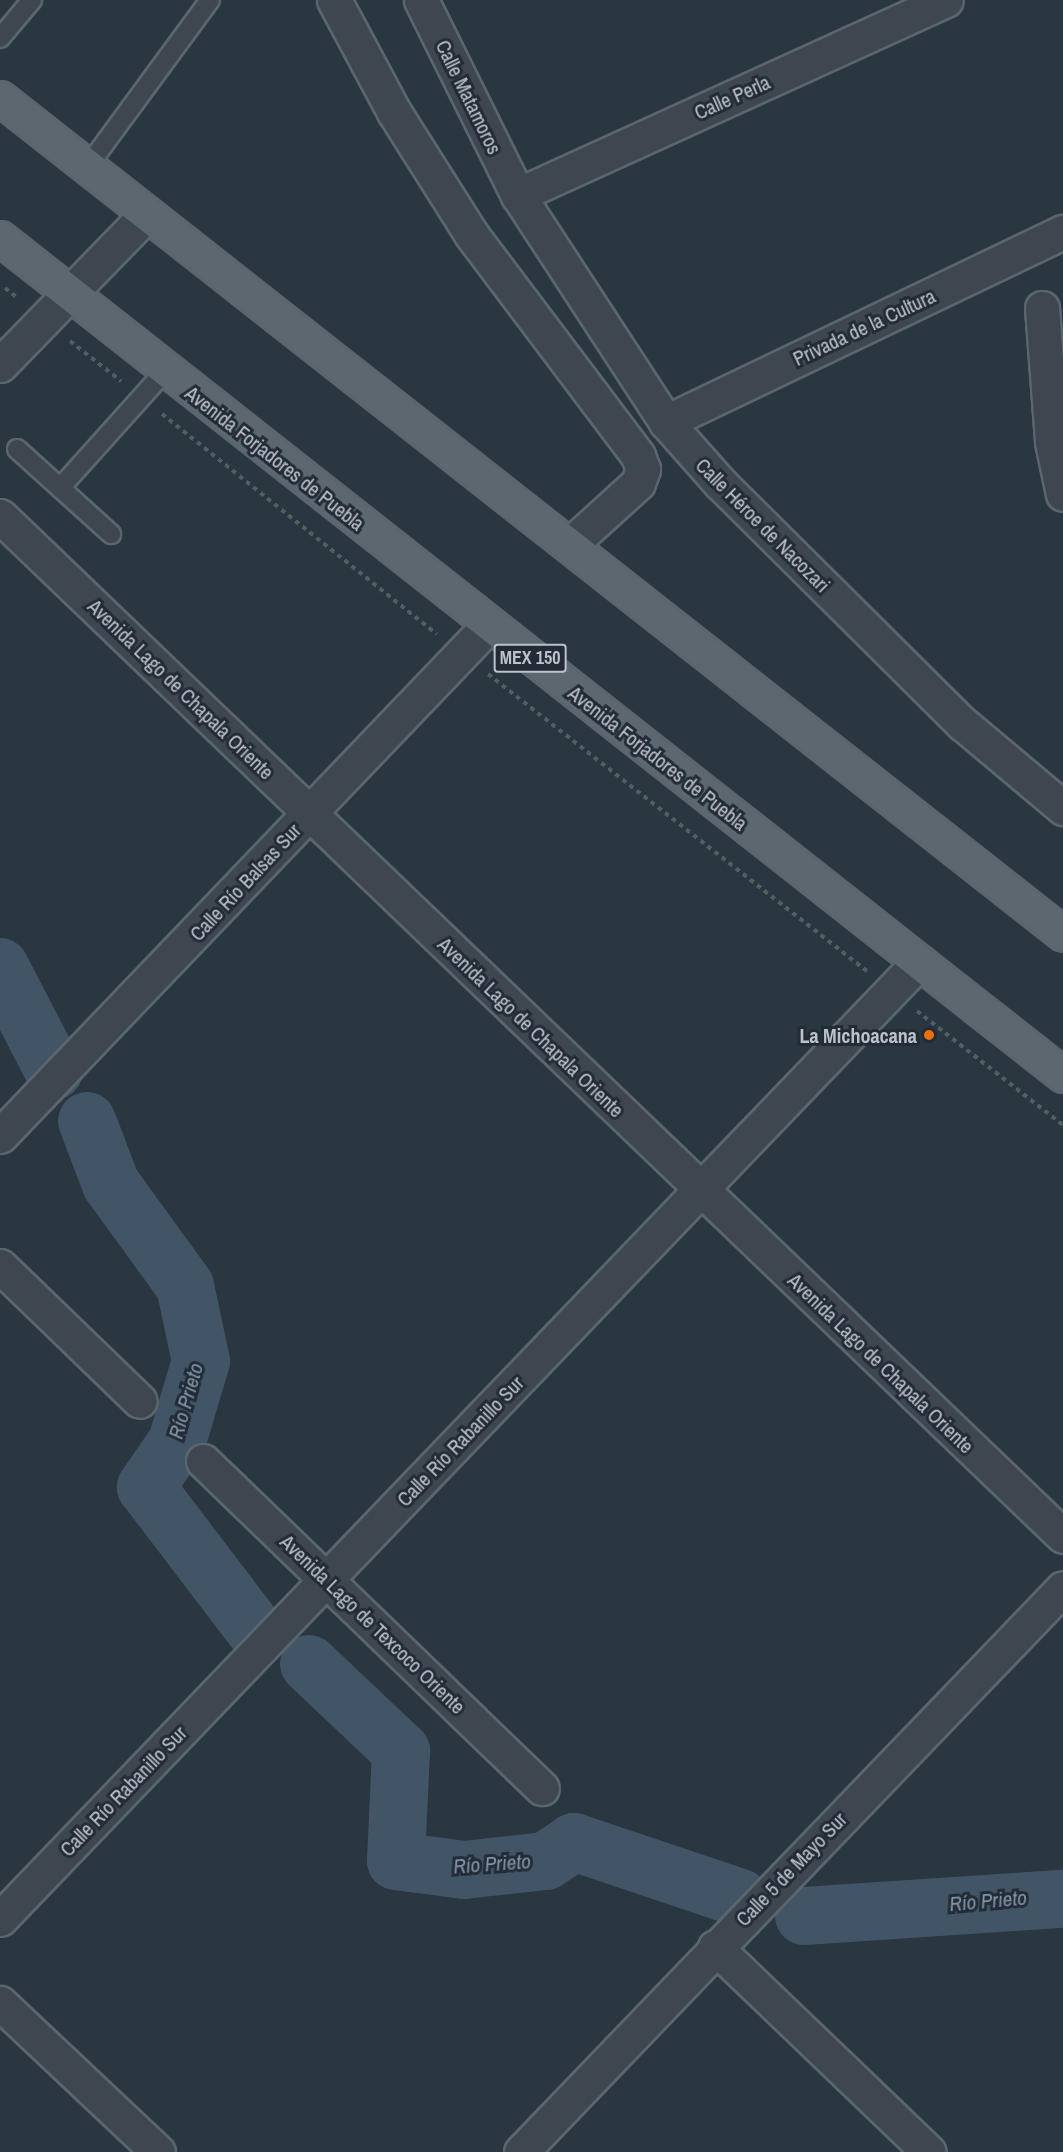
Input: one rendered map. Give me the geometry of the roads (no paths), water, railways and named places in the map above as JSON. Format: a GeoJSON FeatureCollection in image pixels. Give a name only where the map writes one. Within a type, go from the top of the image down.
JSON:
{"type":"FeatureCollection","features":[{"type":"Feature","properties":{"kind":"main road"},"geometry":{"type":"LineString","coordinates":[[0,98],[572,543],[1063,934]]}},
{"type":"Feature","properties":{"kind":"main road","name":"Avenida Forjadores de Puebla"},"geometry":{"type":"LineString","coordinates":[[0,238],[488,626],[1063,1075]]}},
{"type":"Feature","properties":{"kind":"street"},"geometry":{"type":"LineString","coordinates":[[334,0],[394,112],[471,234],[638,456],[643,470],[638,483],[572,543]]}},
{"type":"Feature","properties":{"kind":"street","name":"Calle Matamoros"},"geometry":{"type":"LineString","coordinates":[[421,0],[518,195]]}},
{"type":"Feature","properties":{"kind":"street","name":"Calle Perla"},"geometry":{"type":"LineString","coordinates":[[518,195],[946,0]]}},
{"type":"Feature","properties":{"kind":"street","name":"Calle Héroe de Nacozari"},"geometry":{"type":"LineString","coordinates":[[518,195],[666,422],[720,483],[963,724],[1063,808]]}},
{"type":"Feature","properties":{"kind":"street"},"geometry":{"type":"LineString","coordinates":[[0,365],[147,214]]}},
{"type":"Feature","properties":{"kind":"street","name":"Privada de la Cultura"},"geometry":{"type":"LineString","coordinates":[[666,422],[1063,232]]}},
{"type":"Feature","properties":{"kind":"street"},"geometry":{"type":"LineString","coordinates":[[1042,308],[1052,442],[1063,494]]}},
{"type":"Feature","properties":{"kind":"street","name":"Avenida Lago de Chapala Oriente"},"geometry":{"type":"LineString","coordinates":[[0,516],[1063,1536]]}},
{"type":"Feature","properties":{"kind":"street","name":"Calle Río Balsas Sur"},"geometry":{"type":"LineString","coordinates":[[0,1136],[488,626]]}},
{"type":"Feature","properties":{"kind":"street","name":"Calle Río Rabanillo Sur"},"geometry":{"type":"LineString","coordinates":[[0,1919],[894,993],[920,962]]}},
{"type":"Feature","properties":{"kind":"street"},"geometry":{"type":"LineString","coordinates":[[0,1266],[140,1401]]}},
{"type":"Feature","properties":{"kind":"street","name":"Avenida Lago de Texcoco Oriente"},"geometry":{"type":"LineString","coordinates":[[203,1461],[542,1788]]}},
{"type":"Feature","properties":{"kind":"street","name":"Calle 5 de Mayo Sur"},"geometry":{"type":"LineString","coordinates":[[520,2152],[1063,1588]]}},
{"type":"Feature","properties":{"kind":"street"},"geometry":{"type":"LineString","coordinates":[[715,1947],[928,2152]]}},
{"type":"Feature","properties":{"kind":"street"},"geometry":{"type":"LineString","coordinates":[[0,2003],[158,2152]]}},
{"type":"Feature","properties":{"kind":"lane"},"geometry":{"type":"LineString","coordinates":[[0,38],[32,0]]}},
{"type":"Feature","properties":{"kind":"lane"},"geometry":{"type":"LineString","coordinates":[[88,166],[210,0]]}},
{"type":"Feature","properties":{"kind":"lane"},"geometry":{"type":"LineString","coordinates":[[60,488],[165,371]]}},
{"type":"Feature","properties":{"kind":"lane"},"geometry":{"type":"LineString","coordinates":[[17,449],[111,534]]}},
{"type":"Feature","properties":{"kind":"waterway","name":"Río Prieto"},"geometry":{"type":"LineString","coordinates":[[0,967],[54,1071]]}},
{"type":"Feature","properties":{"kind":"waterway","name":"Río Prieto"},"geometry":{"type":"LineString","coordinates":[[87,1121],[111,1184],[185,1286],[201,1361],[177,1442],[146,1487],[254,1629]]}},
{"type":"Feature","properties":{"kind":"waterway","name":"Río Prieto"},"geometry":{"type":"LineString","coordinates":[[309,1664],[401,1751],[396,1861],[464,1870],[546,1861],[574,1842],[740,1898]]}},
{"type":"Feature","properties":{"kind":"waterway","name":"Río Prieto"},"geometry":{"type":"LineString","coordinates":[[804,1916],[1063,1899]]}},
{"type":"Feature","properties":{"kind":"place","name":"La Michoacana"},"geometry":{"type":"Point","coordinates":[929,1035]}}]}
